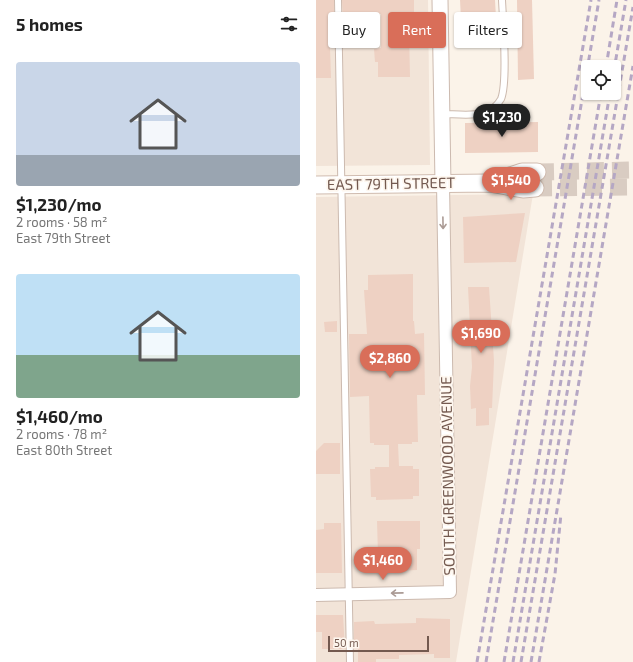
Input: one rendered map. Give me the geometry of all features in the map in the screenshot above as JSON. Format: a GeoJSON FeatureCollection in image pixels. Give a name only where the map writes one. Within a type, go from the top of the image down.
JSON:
{"type":"FeatureCollection","features":[{"type":"Feature","properties":{"kind":"main road","name":"EAST 79TH STREET"},"geometry":{"type":"LineString","coordinates":[[316,185],[490,183],[522,172],[536,180]]}},
{"type":"Feature","properties":{"kind":"street","name":"SOUTH GREENWOOD AVENUE"},"geometry":{"type":"LineString","coordinates":[[349,594],[450,592],[440,0]]}},
{"type":"Feature","properties":{"kind":"street"},"geometry":{"type":"LineString","coordinates":[[316,595],[349,594]]}},
{"type":"Feature","properties":{"kind":"lane"},"geometry":{"type":"LineString","coordinates":[[338,0],[350,662]]}},
{"type":"Feature","properties":{"kind":"lane"},"geometry":{"type":"LineString","coordinates":[[442,114],[480,113],[488,111],[497,105],[501,98],[504,78],[502,0]]}},
{"type":"Feature","properties":{"kind":"shaded area"},"geometry":{"type":"Polygon","coordinates":[[[316,0],[428,0],[428,12],[388,12],[388,48],[429,48],[430,165],[316,166],[316,0]]]}},
{"type":"Feature","properties":{"kind":"shaded area"},"geometry":{"type":"Polygon","coordinates":[[[533,194],[456,662],[316,662],[316,197],[533,194]]]}},
{"type":"Feature","properties":{"kind":"building"},"geometry":{"type":"Polygon","coordinates":[[[316,0],[334,0],[334,12],[328,12],[328,48],[330,48],[331,78],[316,78],[316,0]]]}},
{"type":"Feature","properties":{"kind":"building"},"geometry":{"type":"Polygon","coordinates":[[[342,0],[414,0],[414,12],[388,12],[388,48],[409,48],[410,77],[378,77],[378,62],[375,62],[374,49],[381,48],[380,12],[343,12],[342,0]]]}},
{"type":"Feature","properties":{"kind":"building"},"geometry":{"type":"Polygon","coordinates":[[[460,0],[495,0],[496,12],[461,12],[460,0]]]}},
{"type":"Feature","properties":{"kind":"building"},"geometry":{"type":"Polygon","coordinates":[[[517,0],[532,0],[534,79],[518,80],[518,48],[522,48],[522,12],[517,12],[517,0]]]}},
{"type":"Feature","properties":{"kind":"building"},"geometry":{"type":"Polygon","coordinates":[[[538,122],[538,152],[465,153],[465,123],[538,122]]]}},
{"type":"Feature","properties":{"kind":"building"},"geometry":{"type":"Polygon","coordinates":[[[525,213],[516,262],[464,263],[463,217],[525,213]]]}},
{"type":"Feature","properties":{"kind":"building"},"geometry":{"type":"Polygon","coordinates":[[[413,274],[413,321],[415,334],[424,333],[425,395],[417,395],[418,442],[412,442],[412,444],[398,444],[399,466],[413,466],[413,469],[419,469],[419,496],[413,496],[413,499],[376,500],[376,497],[371,497],[370,469],[375,469],[375,467],[389,467],[389,445],[374,445],[374,443],[370,443],[369,396],[350,397],[349,334],[367,334],[364,290],[368,290],[368,275],[413,274]]]}},
{"type":"Feature","properties":{"kind":"building"},"geometry":{"type":"Polygon","coordinates":[[[468,287],[489,287],[494,361],[492,408],[489,408],[489,425],[476,426],[476,408],[471,409],[470,386],[472,367],[468,287]]]}},
{"type":"Feature","properties":{"kind":"building"},"geometry":{"type":"Polygon","coordinates":[[[337,321],[337,332],[325,332],[324,322],[337,321]]]}},
{"type":"Feature","properties":{"kind":"building"},"geometry":{"type":"Polygon","coordinates":[[[324,443],[340,443],[340,474],[316,474],[316,451],[324,443]]]}},
{"type":"Feature","properties":{"kind":"building"},"geometry":{"type":"Polygon","coordinates":[[[377,521],[420,521],[420,549],[417,549],[417,570],[372,572],[371,555],[378,555],[377,521]]]}},
{"type":"Feature","properties":{"kind":"building"},"geometry":{"type":"Polygon","coordinates":[[[324,523],[341,523],[342,573],[316,573],[316,530],[324,529],[324,523]]]}},
{"type":"Feature","properties":{"kind":"building"},"geometry":{"type":"Polygon","coordinates":[[[316,615],[343,615],[345,649],[322,649],[322,632],[316,632],[316,615]]]}},
{"type":"Feature","properties":{"kind":"building"},"geometry":{"type":"Polygon","coordinates":[[[416,618],[450,619],[450,658],[434,658],[434,654],[399,655],[399,659],[376,659],[376,662],[358,662],[358,649],[354,649],[354,622],[374,621],[375,624],[416,623],[416,618]]]}},
{"type":"Feature","properties":{"kind":"tunnel"},"geometry":{"type":"LineString","coordinates":[[537,172],[633,170]]}},
{"type":"Feature","properties":{"kind":"tunnel"},"geometry":{"type":"LineString","coordinates":[[535,188],[633,187]]}},
{"type":"Feature","properties":{"kind":"railway"},"geometry":{"type":"LineString","coordinates":[[477,662],[591,0]]}},
{"type":"Feature","properties":{"kind":"railway"},"geometry":{"type":"LineString","coordinates":[[486,662],[599,0]]}},
{"type":"Feature","properties":{"kind":"railway"},"geometry":{"type":"LineString","coordinates":[[607,60],[617,0]]}},
{"type":"Feature","properties":{"kind":"railway"},"geometry":{"type":"LineString","coordinates":[[616,60],[626,0]]}},
{"type":"Feature","properties":{"kind":"railway"},"geometry":{"type":"LineString","coordinates":[[521,662],[633,7]]}},
{"type":"Feature","properties":{"kind":"railway"},"geometry":{"type":"LineString","coordinates":[[531,662],[633,66]]}},
{"type":"Feature","properties":{"kind":"railway"},"geometry":{"type":"LineString","coordinates":[[504,662],[600,100]]}},
{"type":"Feature","properties":{"kind":"railway"},"geometry":{"type":"LineString","coordinates":[[513,662],[609,100]]}},
{"type":"Feature","properties":{"kind":"railway"},"geometry":{"type":"LineString","coordinates":[[539,662],[555,574],[561,514]]}}]}
